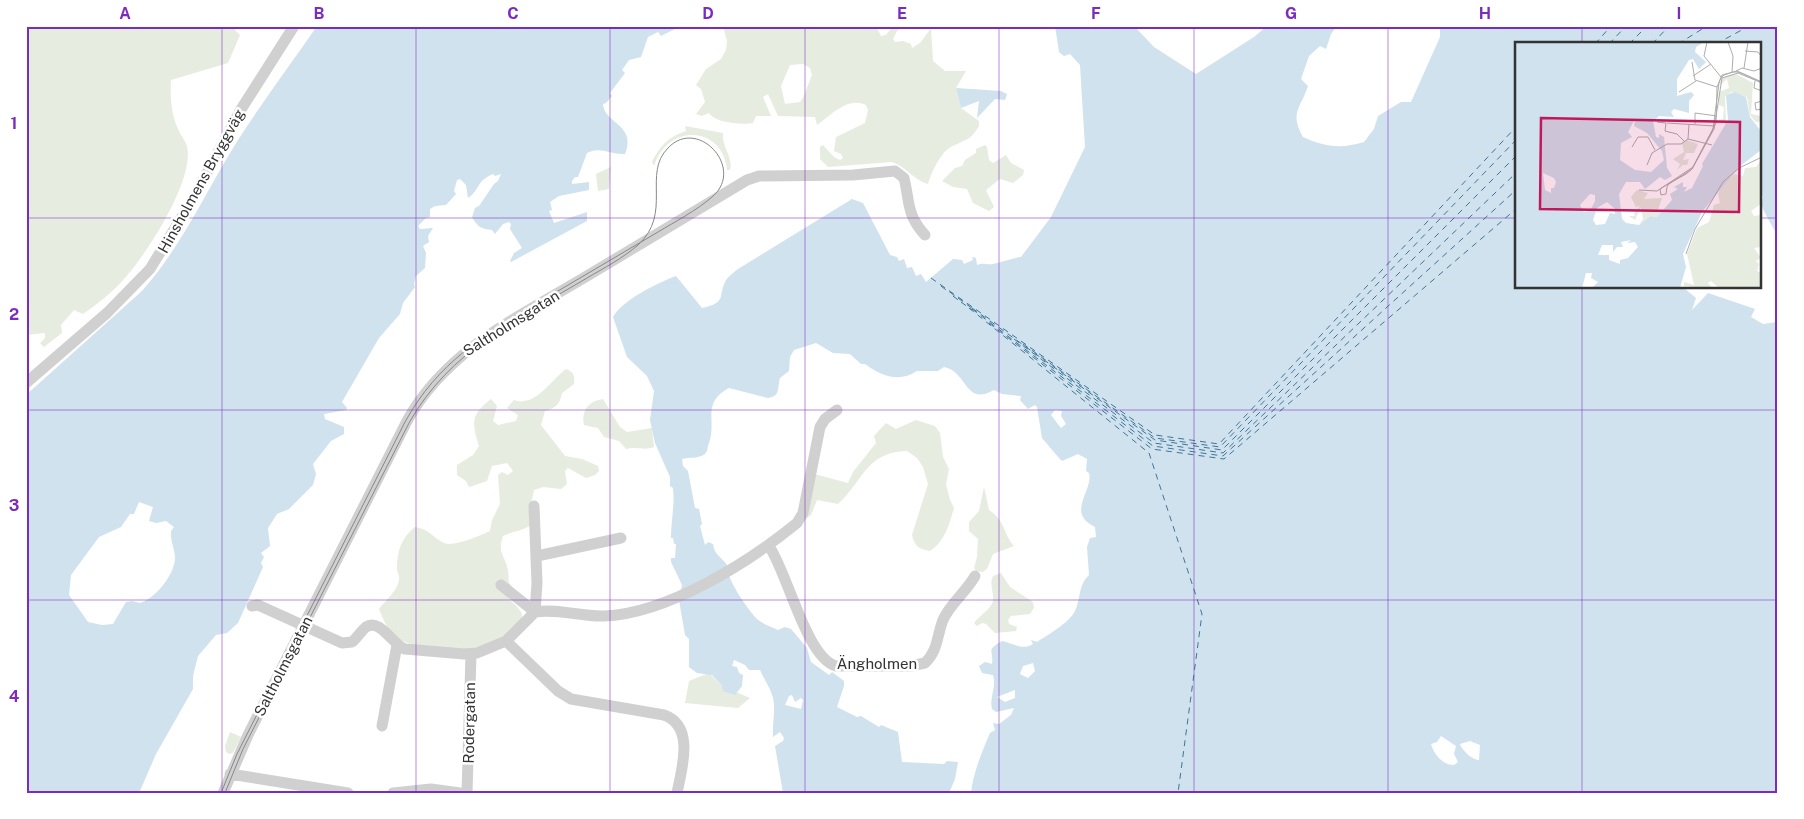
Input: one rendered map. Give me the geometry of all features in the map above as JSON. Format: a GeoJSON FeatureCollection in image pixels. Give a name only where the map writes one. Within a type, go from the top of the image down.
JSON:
{"type":"FeatureCollection","features":[{"type":"Feature","properties":{"kind":"street","name":"Hinsholmens Bryggväg"},"geometry":{"type":"LineString","coordinates":[[26,383],[107,313],[150,268],[194,197],[240,111],[294,26]]}},
{"type":"Feature","properties":{"kind":"street","name":"Saltholmsgatan"},"geometry":{"type":"LineString","coordinates":[[223,793],[230,774],[413,410],[447,368],[472,346],[747,180],[759,176],[853,175],[895,170],[904,178],[908,208],[916,225],[925,235]]}},
{"type":"Feature","properties":{"kind":"street"},"geometry":{"type":"LineString","coordinates":[[501,585],[535,612],[610,615],[664,602],[728,571],[769,546],[800,520],[820,427],[825,419],[837,410]]}},
{"type":"Feature","properties":{"kind":"street"},"geometry":{"type":"LineString","coordinates":[[252,606],[258,605],[335,640],[349,643],[367,626],[375,625],[384,630],[397,645],[413,650],[471,654],[506,641],[535,612],[537,556],[534,506]]}},
{"type":"Feature","properties":{"kind":"street"},"geometry":{"type":"LineString","coordinates":[[537,556],[621,538]]}},
{"type":"Feature","properties":{"kind":"street","name":"Ängholmen"},"geometry":{"type":"LineString","coordinates":[[769,546],[778,562],[813,647],[828,663],[836,666],[911,666],[925,663],[934,650],[945,616],[968,589],[975,576]]}},
{"type":"Feature","properties":{"kind":"street"},"geometry":{"type":"LineString","coordinates":[[506,641],[558,690],[571,699],[664,715],[673,719],[682,732],[684,751],[677,793]]}},
{"type":"Feature","properties":{"kind":"street"},"geometry":{"type":"LineString","coordinates":[[382,726],[397,645]]}},
{"type":"Feature","properties":{"kind":"street","name":"Rodergatan"},"geometry":{"type":"LineString","coordinates":[[467,793],[471,654]]}},
{"type":"Feature","properties":{"kind":"street"},"geometry":{"type":"LineString","coordinates":[[230,774],[348,793]]}},
{"type":"Feature","properties":{"kind":"street"},"geometry":{"type":"LineString","coordinates":[[393,793],[431,789],[460,793]]}},
{"type":"Feature","properties":{"kind":"shaded area"},"geometry":{"type":"Polygon","coordinates":[[[26,26],[237,26],[235,30],[240,35],[228,63],[171,80],[172,111],[178,129],[187,146],[187,160],[184,178],[156,235],[120,284],[83,314],[74,310],[61,325],[62,333],[44,347],[40,343],[45,338],[45,333],[26,335],[26,26]]]}},
{"type":"Feature","properties":{"kind":"shaded area"},"geometry":{"type":"Polygon","coordinates":[[[723,26],[876,26],[881,36],[886,35],[893,26],[904,26],[897,31],[893,39],[895,42],[903,41],[911,44],[912,48],[920,43],[931,28],[933,61],[945,71],[966,71],[956,88],[961,108],[979,121],[979,126],[970,137],[944,153],[934,169],[928,184],[918,180],[902,167],[892,162],[828,167],[820,159],[820,147],[823,145],[834,157],[840,160],[843,158],[841,154],[834,151],[836,137],[865,123],[868,110],[866,105],[853,103],[846,105],[817,125],[815,117],[778,116],[768,94],[763,97],[771,116],[756,116],[753,123],[742,124],[723,121],[709,113],[702,116],[696,114],[705,102],[701,89],[696,85],[706,69],[721,59],[726,50],[727,41],[723,26]],[[803,64],[790,65],[781,86],[785,104],[800,102],[803,98],[812,75],[810,68],[803,64]]]}},
{"type":"Feature","properties":{"kind":"shaded area"},"geometry":{"type":"Polygon","coordinates":[[[685,126],[723,133],[731,166],[730,170],[727,170],[723,155],[716,144],[706,138],[694,135],[670,142],[661,152],[654,166],[652,162],[658,151],[669,139],[686,131],[685,126]]]}},
{"type":"Feature","properties":{"kind":"shaded area"},"geometry":{"type":"Polygon","coordinates":[[[985,145],[989,160],[993,163],[1006,155],[1011,163],[1024,170],[1023,175],[1013,183],[1000,179],[986,190],[994,207],[989,211],[973,203],[967,189],[953,187],[942,181],[955,168],[962,166],[965,160],[976,153],[976,149],[985,145]]]}},
{"type":"Feature","properties":{"kind":"shaded area"},"geometry":{"type":"Polygon","coordinates":[[[611,167],[609,189],[598,191],[596,174],[611,167]]]}},
{"type":"Feature","properties":{"kind":"shaded area"},"geometry":{"type":"Polygon","coordinates":[[[566,369],[571,371],[574,384],[562,393],[557,405],[545,411],[541,425],[565,456],[582,459],[598,466],[599,471],[595,475],[586,478],[568,468],[565,471],[567,484],[561,489],[543,487],[534,490],[531,503],[533,524],[503,536],[501,551],[507,565],[512,591],[510,600],[520,611],[522,615],[521,620],[517,626],[504,636],[477,648],[448,649],[424,647],[397,638],[388,628],[379,609],[398,584],[398,556],[403,540],[415,527],[427,531],[446,544],[466,541],[490,531],[492,520],[500,504],[498,475],[502,472],[508,475],[513,471],[507,463],[492,466],[487,481],[469,487],[466,481],[457,475],[457,465],[473,455],[479,446],[474,420],[479,410],[491,399],[497,406],[493,421],[498,425],[516,421],[518,415],[507,408],[514,400],[529,400],[536,396],[566,369]]]}},
{"type":"Feature","properties":{"kind":"shaded area"},"geometry":{"type":"Polygon","coordinates":[[[603,399],[620,427],[627,432],[652,428],[654,447],[626,449],[619,441],[604,437],[598,428],[584,425],[583,420],[587,408],[593,402],[603,399]]]}},
{"type":"Feature","properties":{"kind":"shaded area"},"geometry":{"type":"Polygon","coordinates":[[[916,420],[935,426],[940,433],[943,457],[949,469],[946,484],[954,508],[946,532],[935,547],[930,551],[923,549],[913,539],[912,535],[928,484],[923,467],[917,458],[907,451],[882,456],[866,469],[838,504],[817,500],[811,515],[806,519],[804,518],[814,474],[848,483],[853,472],[876,443],[874,436],[886,423],[896,429],[916,420]]]}},
{"type":"Feature","properties":{"kind":"shaded area"},"geometry":{"type":"Polygon","coordinates":[[[984,487],[989,510],[999,519],[1014,546],[993,554],[987,569],[983,572],[976,571],[974,568],[978,539],[969,531],[969,522],[979,511],[984,487]]]}},
{"type":"Feature","properties":{"kind":"shaded area"},"geometry":{"type":"Polygon","coordinates":[[[1001,573],[1010,587],[1033,602],[1034,608],[1030,614],[1011,616],[1008,620],[1009,624],[1017,627],[1016,631],[995,633],[986,624],[982,623],[977,626],[974,623],[992,604],[992,579],[993,576],[1001,573]]]}},
{"type":"Feature","properties":{"kind":"shaded area"},"geometry":{"type":"Polygon","coordinates":[[[709,673],[722,686],[750,698],[738,708],[685,703],[689,681],[709,673]]]}},
{"type":"Feature","properties":{"kind":"shaded area"},"geometry":{"type":"Polygon","coordinates":[[[230,732],[241,737],[233,753],[229,754],[226,752],[225,746],[230,732]]]}},
{"type":"Feature","properties":{"kind":"water"},"geometry":{"type":"Polygon","coordinates":[[[317,26],[681,26],[661,36],[658,32],[648,37],[641,57],[629,60],[622,70],[625,73],[610,93],[612,96],[603,104],[605,111],[624,130],[627,136],[628,144],[625,154],[597,150],[587,153],[578,177],[575,177],[572,184],[589,182],[589,190],[559,196],[550,202],[552,210],[549,211],[554,223],[587,212],[587,221],[511,262],[514,253],[522,248],[510,229],[511,224],[509,222],[503,224],[495,234],[492,230],[478,225],[472,217],[475,208],[479,206],[501,174],[495,176],[493,174],[488,177],[468,198],[466,185],[460,179],[457,180],[454,191],[456,194],[446,205],[435,206],[430,209],[430,217],[426,218],[418,226],[420,229],[433,228],[428,236],[429,242],[423,246],[426,253],[425,268],[416,276],[415,287],[403,303],[400,314],[379,338],[342,402],[347,408],[346,410],[324,414],[325,419],[344,427],[344,434],[331,441],[313,464],[316,474],[313,485],[289,509],[277,514],[268,528],[270,546],[261,553],[264,557],[261,563],[263,567],[238,623],[227,633],[216,635],[198,656],[193,676],[193,689],[156,754],[140,791],[26,793],[26,395],[142,291],[156,274],[182,237],[238,140],[317,26]],[[139,502],[134,514],[130,514],[121,527],[99,537],[71,575],[69,595],[88,622],[102,625],[113,624],[126,602],[140,603],[152,597],[172,571],[175,558],[171,531],[174,527],[166,521],[156,523],[149,521],[153,507],[139,502]]]}},
{"type":"Feature","properties":{"kind":"water"},"geometry":{"type":"Polygon","coordinates":[[[1055,26],[1134,26],[1154,47],[1196,74],[1254,37],[1267,26],[1337,26],[1331,34],[1326,49],[1320,46],[1309,56],[1301,79],[1308,86],[1298,110],[1297,122],[1303,137],[1326,145],[1348,146],[1364,142],[1374,129],[1378,116],[1401,102],[1411,102],[1440,37],[1440,26],[1778,26],[1778,237],[1762,205],[1762,42],[1515,42],[1515,289],[1685,289],[1696,298],[1692,310],[1708,293],[1755,309],[1751,317],[1763,324],[1777,322],[1778,793],[971,793],[981,755],[990,733],[995,730],[993,723],[999,724],[1011,715],[1014,708],[996,712],[992,709],[993,675],[982,673],[979,666],[985,662],[992,664],[991,651],[1002,641],[1021,647],[1029,646],[1033,644],[1031,640],[1037,642],[1064,624],[1075,611],[1081,588],[1089,575],[1087,547],[1090,538],[1096,537],[1095,527],[1086,521],[1082,515],[1081,508],[1089,480],[1089,473],[1086,471],[1087,459],[1078,454],[1062,461],[1042,438],[1037,407],[1035,405],[1028,409],[1020,400],[1021,396],[1002,394],[994,390],[985,394],[977,394],[972,392],[952,370],[944,367],[938,371],[917,371],[904,377],[884,375],[865,364],[861,364],[850,354],[833,353],[816,343],[794,350],[790,357],[789,371],[780,378],[778,391],[772,397],[768,398],[729,388],[720,394],[712,406],[711,435],[706,453],[700,457],[682,459],[683,466],[688,471],[695,508],[699,509],[702,524],[700,526],[705,545],[708,542],[713,544],[717,553],[727,565],[727,570],[738,593],[757,619],[778,630],[785,627],[791,629],[807,648],[811,662],[829,675],[832,672],[844,681],[837,707],[857,717],[861,716],[879,727],[881,725],[898,732],[902,762],[944,764],[947,761],[958,762],[955,779],[949,793],[783,793],[775,746],[783,741],[784,738],[780,732],[773,737],[773,698],[760,670],[749,670],[745,665],[734,660],[732,666],[737,667],[739,673],[743,675],[742,686],[735,695],[723,691],[722,686],[712,675],[697,673],[689,667],[689,639],[685,635],[679,600],[682,585],[671,562],[671,558],[675,558],[676,544],[674,544],[673,538],[671,538],[673,488],[670,486],[670,477],[655,443],[650,420],[654,391],[647,376],[627,357],[613,317],[617,311],[632,299],[651,287],[676,276],[702,308],[710,306],[719,301],[726,280],[736,270],[852,199],[863,203],[890,255],[897,257],[899,261],[904,259],[907,268],[912,267],[916,276],[921,274],[926,282],[953,259],[962,260],[964,264],[973,260],[972,257],[976,258],[977,265],[993,264],[1021,257],[1051,217],[1085,147],[1080,65],[1070,54],[1064,56],[1059,52],[1055,26]],[[1055,410],[1051,415],[1061,428],[1066,424],[1061,416],[1062,411],[1055,410]],[[1033,663],[1023,666],[1020,674],[1028,678],[1035,671],[1033,663]],[[1015,690],[997,697],[1005,702],[1015,698],[1015,690]],[[792,695],[789,696],[785,705],[801,709],[803,700],[801,698],[795,702],[792,695]],[[1441,736],[1437,742],[1431,744],[1434,752],[1442,761],[1450,765],[1458,762],[1454,754],[1456,746],[1441,736]],[[1470,741],[1460,744],[1470,757],[1479,760],[1480,745],[1470,741]]]}},
{"type":"Feature","properties":{"kind":"water"},"geometry":{"type":"Polygon","coordinates":[[[956,88],[1001,91],[1007,94],[1005,100],[995,99],[977,118],[979,101],[961,108],[956,88]]]}},
{"type":"Feature","properties":{"kind":"ferry route"},"geometry":{"type":"LineString","coordinates":[[1597,42],[1611,26]]}},
{"type":"Feature","properties":{"kind":"ferry route"},"geometry":{"type":"LineString","coordinates":[[1611,42],[1626,26]]}},
{"type":"Feature","properties":{"kind":"ferry route"},"geometry":{"type":"LineString","coordinates":[[1631,42],[1647,26]]}},
{"type":"Feature","properties":{"kind":"ferry route"},"geometry":{"type":"LineString","coordinates":[[1654,42],[1669,26]]}},
{"type":"Feature","properties":{"kind":"ferry route"},"geometry":{"type":"LineString","coordinates":[[1681,42],[1707,26]]}},
{"type":"Feature","properties":{"kind":"ferry route"},"geometry":{"type":"LineString","coordinates":[[1720,42],[1749,26]]}},
{"type":"Feature","properties":{"kind":"ferry route"},"geometry":{"type":"LineString","coordinates":[[931,278],[1155,435],[1219,444],[1515,128]]}},
{"type":"Feature","properties":{"kind":"ferry route"},"geometry":{"type":"LineString","coordinates":[[1023,344],[1155,438],[1220,447],[1515,141]]}},
{"type":"Feature","properties":{"kind":"ferry route"},"geometry":{"type":"LineString","coordinates":[[972,308],[1155,440],[1222,450],[1515,157]]}},
{"type":"Feature","properties":{"kind":"ferry route"},"geometry":{"type":"LineString","coordinates":[[1014,339],[1154,443],[1223,453],[1515,174]]}},
{"type":"Feature","properties":{"kind":"ferry route"},"geometry":{"type":"LineString","coordinates":[[972,309],[1153,446],[1223,456],[1515,191]]}},
{"type":"Feature","properties":{"kind":"ferry route"},"geometry":{"type":"LineString","coordinates":[[989,323],[1152,449],[1224,459],[1515,210]]}},
{"type":"Feature","properties":{"kind":"ferry route"},"geometry":{"type":"LineString","coordinates":[[941,286],[950,293]]}},
{"type":"Feature","properties":{"kind":"ferry route"},"geometry":{"type":"LineString","coordinates":[[950,292],[956,297]]}},
{"type":"Feature","properties":{"kind":"ferry route"},"geometry":{"type":"LineString","coordinates":[[953,296],[962,303]]}},
{"type":"Feature","properties":{"kind":"ferry route"},"geometry":{"type":"LineString","coordinates":[[958,298],[973,309]]}},
{"type":"Feature","properties":{"kind":"ferry route"},"geometry":{"type":"LineString","coordinates":[[961,302],[972,310]]}},
{"type":"Feature","properties":{"kind":"ferry route"},"geometry":{"type":"LineString","coordinates":[[969,308],[1149,453],[1202,614],[1178,793]]}},
{"type":"Feature","properties":{"kind":"tram line"},"geometry":{"type":"LineString","coordinates":[[221,793],[237,754],[405,422],[418,401],[448,366],[482,338],[541,301],[600,266],[614,258],[629,249],[643,241],[658,232],[686,216],[712,197],[721,186],[724,173],[721,161],[714,150],[704,142],[692,138],[680,140],[668,148],[661,158],[657,170],[654,220],[648,233],[638,245],[613,263],[487,338],[444,375],[426,397],[409,423],[243,749],[225,793]]}}]}
